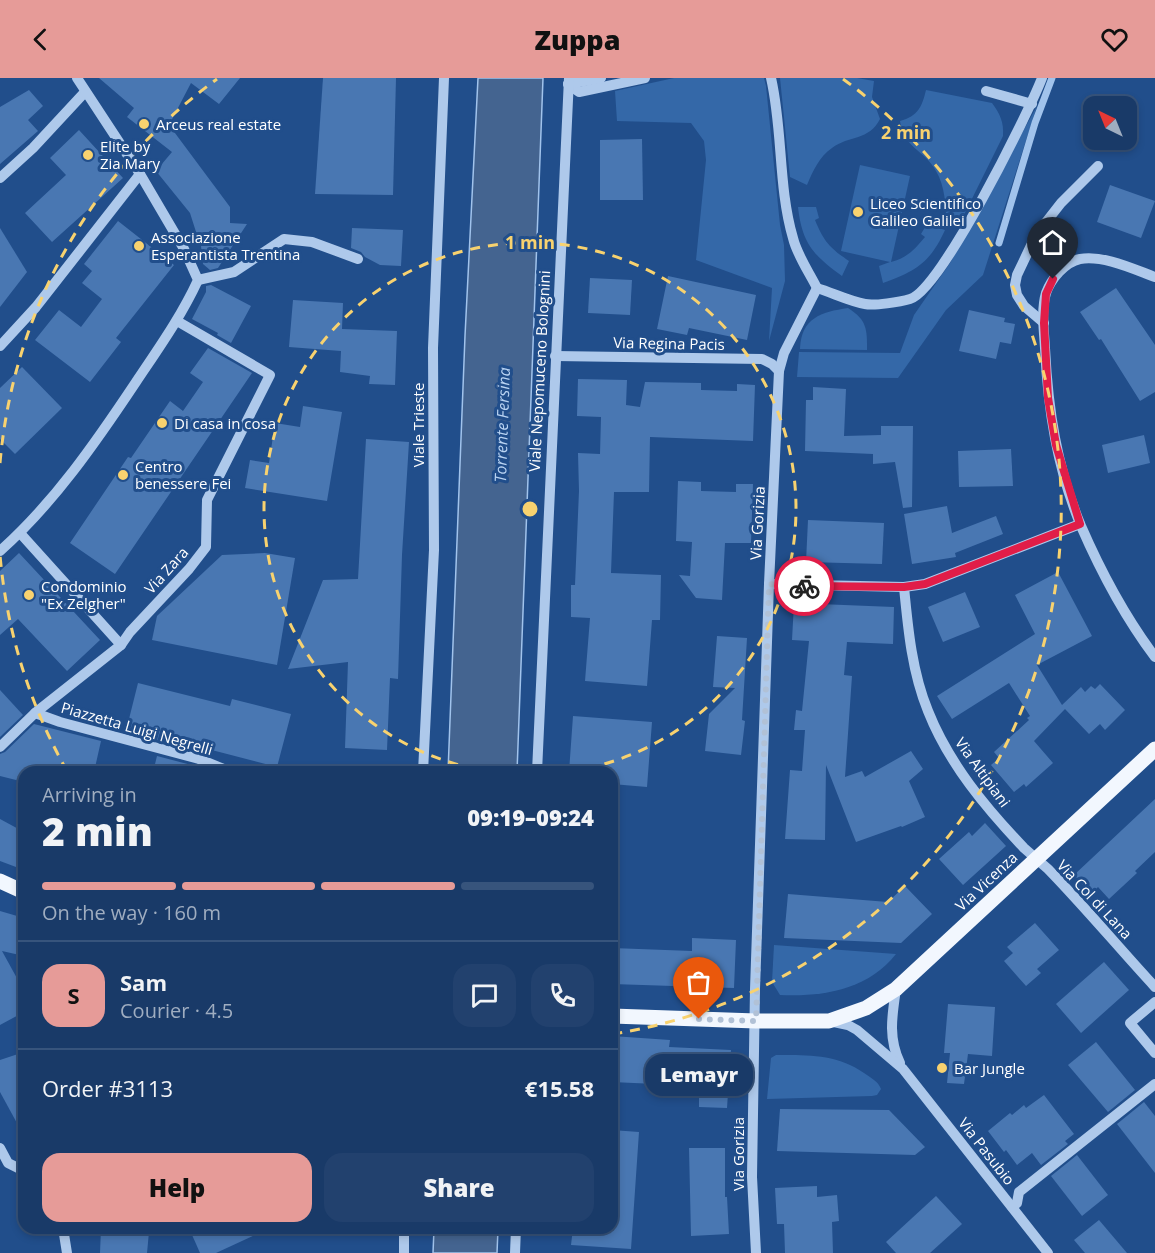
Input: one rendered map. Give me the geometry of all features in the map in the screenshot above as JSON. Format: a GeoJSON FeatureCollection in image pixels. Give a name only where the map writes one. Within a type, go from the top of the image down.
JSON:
{"type":"FeatureCollection","features":[{"type":"Feature","properties":{"kind":"main road","name":"Via Vicenza"},"geometry":{"type":"LineString","coordinates":[[618,1016],[829,1021],[866,1008],[896,989],[1155,749]]}},
{"type":"Feature","properties":{"kind":"main road"},"geometry":{"type":"LineString","coordinates":[[0,881],[18,889]]}},
{"type":"Feature","properties":{"kind":"street"},"geometry":{"type":"LineString","coordinates":[[77,78],[140,174],[184,249],[198,280]]}},
{"type":"Feature","properties":{"kind":"street","name":"Viale Trieste"},"geometry":{"type":"LineString","coordinates":[[423,766],[434,550],[433,348],[444,78]]}},
{"type":"Feature","properties":{"kind":"street"},"geometry":{"type":"LineString","coordinates":[[568,81],[601,78]]}},
{"type":"Feature","properties":{"kind":"street"},"geometry":{"type":"LineString","coordinates":[[568,81],[579,92],[645,78]]}},
{"type":"Feature","properties":{"kind":"street"},"geometry":{"type":"LineString","coordinates":[[771,78],[776,100],[786,197],[793,239],[817,288],[866,305],[912,299],[933,278],[965,229],[1032,104],[1042,78]]}},
{"type":"Feature","properties":{"kind":"street","name":"Viale Nepomuceno Bolognini"},"geometry":{"type":"LineString","coordinates":[[537,766],[568,81]]}},
{"type":"Feature","properties":{"kind":"street"},"geometry":{"type":"LineString","coordinates":[[986,90],[1032,104]]}},
{"type":"Feature","properties":{"kind":"street"},"geometry":{"type":"LineString","coordinates":[[0,178],[33,148],[85,92]]}},
{"type":"Feature","properties":{"kind":"street"},"geometry":{"type":"LineString","coordinates":[[1044,323],[1024,306],[1017,295],[1015,285],[1017,275],[1036,235],[1061,203],[1098,166]]}},
{"type":"Feature","properties":{"kind":"street"},"geometry":{"type":"LineString","coordinates":[[0,346],[36,307],[140,174]]}},
{"type":"Feature","properties":{"kind":"street"},"geometry":{"type":"LineString","coordinates":[[198,280],[234,272],[284,239],[312,242],[358,259]]}},
{"type":"Feature","properties":{"kind":"street"},"geometry":{"type":"LineString","coordinates":[[1155,277],[1097,258],[1078,260],[1063,267],[1053,279],[1046,294],[1044,323],[1048,398],[1056,445],[1080,524],[1109,585],[1140,637],[1155,657]]}},
{"type":"Feature","properties":{"kind":"street"},"geometry":{"type":"LineString","coordinates":[[0,550],[41,512],[106,426],[177,321],[198,280]]}},
{"type":"Feature","properties":{"kind":"street","name":"Via Gorizia"},"geometry":{"type":"LineString","coordinates":[[756,1253],[752,1177],[756,1021],[769,584],[779,371],[784,353],[817,288]]}},
{"type":"Feature","properties":{"kind":"street","name":"Via Zara"},"geometry":{"type":"LineString","coordinates":[[122,645],[130,632],[189,569],[206,547],[207,500],[270,375],[177,321]]}},
{"type":"Feature","properties":{"kind":"street","name":"Via Regina Pacis"},"geometry":{"type":"LineString","coordinates":[[555,356],[762,359],[772,363],[779,371]]}},
{"type":"Feature","properties":{"kind":"street"},"geometry":{"type":"LineString","coordinates":[[769,584],[904,587],[925,584],[1080,524]]}},
{"type":"Feature","properties":{"kind":"street"},"geometry":{"type":"LineString","coordinates":[[0,747],[35,713],[122,645],[20,533]]}},
{"type":"Feature","properties":{"kind":"street","name":"Via Altipiani"},"geometry":{"type":"LineString","coordinates":[[904,587],[909,634],[918,683],[928,712],[946,749],[982,801],[1036,859]]}},
{"type":"Feature","properties":{"kind":"street","name":"Piazzetta Luigi Negrelli"},"geometry":{"type":"LineString","coordinates":[[35,713],[60,722],[199,759],[216,766]]}},
{"type":"Feature","properties":{"kind":"street","name":"Via Col di Lana"},"geometry":{"type":"LineString","coordinates":[[1036,859],[1047,868],[1155,987]]}},
{"type":"Feature","properties":{"kind":"street","name":"Via Pasubio"},"geometry":{"type":"LineString","coordinates":[[896,989],[892,1014],[893,1048],[903,1069]]}},
{"type":"Feature","properties":{"kind":"street"},"geometry":{"type":"LineString","coordinates":[[1155,1002],[1131,1023],[1155,1053]]}},
{"type":"Feature","properties":{"kind":"street","name":"Via Pasubio"},"geometry":{"type":"LineString","coordinates":[[829,1021],[848,1025],[857,1030],[903,1069],[1047,1253]]}},
{"type":"Feature","properties":{"kind":"street"},"geometry":{"type":"LineString","coordinates":[[1012,1207],[1017,1203],[1019,1192],[1155,1084]]}},
{"type":"Feature","properties":{"kind":"street"},"geometry":{"type":"LineString","coordinates":[[0,1148],[8,1163],[18,1168]]}},
{"type":"Feature","properties":{"kind":"street"},"geometry":{"type":"LineString","coordinates":[[64,1234],[67,1253]]}},
{"type":"Feature","properties":{"kind":"street"},"geometry":{"type":"LineString","coordinates":[[404,1253],[405,1234]]}},
{"type":"Feature","properties":{"kind":"street"},"geometry":{"type":"LineString","coordinates":[[515,1253],[516,1234]]}},
{"type":"Feature","properties":{"kind":"shaded area"},"geometry":{"type":"Polygon","coordinates":[[[674,78],[764,78],[784,245],[785,281],[769,341],[772,288],[696,260],[706,160],[704,141],[691,123],[617,121],[615,91],[674,78]]]}},
{"type":"Feature","properties":{"kind":"shaded area"},"geometry":{"type":"Polygon","coordinates":[[[780,78],[857,78],[874,81],[872,97],[880,119],[870,131],[838,144],[827,152],[817,165],[807,185],[790,177],[780,78]]]}},
{"type":"Feature","properties":{"kind":"shaded area"},"geometry":{"type":"Polygon","coordinates":[[[926,90],[992,103],[1002,122],[1003,136],[958,227],[946,223],[944,196],[939,177],[926,158],[906,138],[902,130],[900,121],[918,110],[926,90]]]}},
{"type":"Feature","properties":{"kind":"shaded area"},"geometry":{"type":"Polygon","coordinates":[[[1037,106],[983,275],[946,310],[898,378],[797,377],[799,352],[900,353],[914,315],[950,263],[1037,106]]]}},
{"type":"Feature","properties":{"kind":"shaded area"},"geometry":{"type":"Polygon","coordinates":[[[860,165],[910,176],[891,262],[906,255],[918,245],[925,237],[921,234],[927,224],[945,230],[934,251],[921,264],[883,283],[879,266],[890,262],[841,251],[860,165]]]}},
{"type":"Feature","properties":{"kind":"shaded area"},"geometry":{"type":"Polygon","coordinates":[[[798,207],[816,207],[819,218],[815,220],[821,234],[832,248],[849,261],[842,276],[823,261],[811,247],[802,230],[798,207]]]}},
{"type":"Feature","properties":{"kind":"shaded area"},"geometry":{"type":"Polygon","coordinates":[[[848,308],[859,317],[865,326],[867,350],[800,349],[804,330],[814,318],[848,308]]]}},
{"type":"Feature","properties":{"kind":"shaded area"},"geometry":{"type":"Polygon","coordinates":[[[774,945],[896,954],[872,976],[843,989],[812,994],[780,995],[772,982],[774,945]]]}},
{"type":"Feature","properties":{"kind":"shaded area"},"geometry":{"type":"Polygon","coordinates":[[[776,1055],[822,1057],[843,1062],[872,1078],[881,1089],[877,1095],[872,1096],[767,1099],[771,1058],[776,1055]]]}},
{"type":"Feature","properties":{"kind":"water","name":"Torrente Fersina"},"geometry":{"type":"Polygon","coordinates":[[[478,78],[543,78],[517,766],[448,766],[465,336],[478,78]]]}},
{"type":"Feature","properties":{"kind":"water"},"geometry":{"type":"Polygon","coordinates":[[[434,1234],[498,1234],[497,1253],[433,1253],[434,1234]]]}},
{"type":"Feature","properties":{"kind":"building"},"geometry":{"type":"Polygon","coordinates":[[[99,78],[240,78],[219,104],[191,83],[169,125],[230,207],[230,223],[247,224],[218,268],[210,270],[203,264],[201,246],[203,244],[197,235],[190,213],[156,171],[172,152],[127,117],[134,108],[99,78]]]}},
{"type":"Feature","properties":{"kind":"building"},"geometry":{"type":"Polygon","coordinates":[[[323,78],[396,78],[393,195],[315,194],[323,78]]]}},
{"type":"Feature","properties":{"kind":"building"},"geometry":{"type":"Polygon","coordinates":[[[29,90],[43,106],[28,120],[38,131],[0,164],[0,107],[29,90]]]}},
{"type":"Feature","properties":{"kind":"building"},"geometry":{"type":"Polygon","coordinates":[[[79,130],[123,178],[52,242],[25,213],[66,175],[50,158],[79,130]]]}},
{"type":"Feature","properties":{"kind":"building"},"geometry":{"type":"Polygon","coordinates":[[[642,139],[643,200],[600,200],[600,140],[642,139]]]}},
{"type":"Feature","properties":{"kind":"building"},"geometry":{"type":"Polygon","coordinates":[[[1110,185],[1155,201],[1141,238],[1097,222],[1110,185]]]}},
{"type":"Feature","properties":{"kind":"building"},"geometry":{"type":"Polygon","coordinates":[[[118,221],[174,265],[116,338],[121,342],[90,382],[35,340],[59,310],[81,327],[102,299],[82,283],[92,271],[84,264],[118,221]]]}},
{"type":"Feature","properties":{"kind":"building"},"geometry":{"type":"Polygon","coordinates":[[[0,228],[27,272],[0,307],[0,228]]]}},
{"type":"Feature","properties":{"kind":"building"},"geometry":{"type":"Polygon","coordinates":[[[352,228],[403,230],[401,266],[380,265],[351,248],[352,228]]]}},
{"type":"Feature","properties":{"kind":"building"},"geometry":{"type":"Polygon","coordinates":[[[668,276],[756,295],[747,340],[689,328],[687,335],[657,329],[668,276]]]}},
{"type":"Feature","properties":{"kind":"building"},"geometry":{"type":"Polygon","coordinates":[[[590,278],[632,280],[630,315],[588,313],[590,278]]]}},
{"type":"Feature","properties":{"kind":"building"},"geometry":{"type":"Polygon","coordinates":[[[211,285],[251,306],[231,343],[192,319],[206,292],[206,286],[211,285]]]}},
{"type":"Feature","properties":{"kind":"building"},"geometry":{"type":"Polygon","coordinates":[[[1116,288],[1155,345],[1155,392],[1140,401],[1101,339],[1099,340],[1080,312],[1116,288]]]}},
{"type":"Feature","properties":{"kind":"building"},"geometry":{"type":"Polygon","coordinates":[[[293,300],[343,303],[342,329],[397,331],[395,385],[369,384],[370,376],[340,372],[341,351],[289,347],[293,300]]]}},
{"type":"Feature","properties":{"kind":"building"},"geometry":{"type":"Polygon","coordinates":[[[969,310],[1005,318],[1004,322],[1015,324],[1011,344],[1000,342],[996,359],[959,351],[969,310]]]}},
{"type":"Feature","properties":{"kind":"building"},"geometry":{"type":"Polygon","coordinates":[[[208,348],[252,373],[115,574],[70,543],[128,457],[131,458],[170,401],[183,411],[203,382],[190,373],[208,348]]]}},
{"type":"Feature","properties":{"kind":"building"},"geometry":{"type":"Polygon","coordinates":[[[22,367],[62,408],[15,454],[0,439],[0,388],[22,367]]]}},
{"type":"Feature","properties":{"kind":"building"},"geometry":{"type":"Polygon","coordinates":[[[578,379],[627,380],[626,405],[640,407],[645,382],[701,383],[701,390],[737,391],[737,384],[755,385],[753,441],[650,437],[649,492],[614,492],[611,573],[661,575],[660,620],[652,620],[647,686],[585,681],[590,618],[571,617],[571,585],[575,585],[579,491],[578,453],[600,454],[601,417],[577,416],[578,379]]]}},
{"type":"Feature","properties":{"kind":"building"},"geometry":{"type":"Polygon","coordinates":[[[813,387],[846,389],[844,436],[881,435],[881,426],[913,426],[912,507],[903,508],[895,462],[873,464],[873,454],[805,451],[806,400],[813,400],[813,387]]]}},
{"type":"Feature","properties":{"kind":"building"},"geometry":{"type":"Polygon","coordinates":[[[303,406],[342,412],[327,501],[245,488],[250,460],[269,463],[275,423],[300,427],[303,406]]]}},
{"type":"Feature","properties":{"kind":"building"},"geometry":{"type":"Polygon","coordinates":[[[1144,435],[1150,463],[1108,473],[1102,445],[1144,435]]]}},
{"type":"Feature","properties":{"kind":"building"},"geometry":{"type":"Polygon","coordinates":[[[366,439],[409,442],[398,679],[390,678],[387,750],[345,748],[348,662],[288,669],[323,580],[358,579],[366,439]]]}},
{"type":"Feature","properties":{"kind":"building"},"geometry":{"type":"Polygon","coordinates":[[[1011,449],[1013,486],[959,487],[958,451],[1011,449]]]}},
{"type":"Feature","properties":{"kind":"building"},"geometry":{"type":"Polygon","coordinates":[[[678,481],[701,482],[701,491],[736,492],[736,484],[753,484],[751,543],[725,543],[722,600],[696,598],[679,575],[690,576],[692,542],[676,541],[678,481]]]}},
{"type":"Feature","properties":{"kind":"building"},"geometry":{"type":"Polygon","coordinates":[[[947,506],[952,533],[996,516],[1003,534],[955,553],[956,557],[912,564],[904,514],[947,506]]]}},
{"type":"Feature","properties":{"kind":"building"},"geometry":{"type":"Polygon","coordinates":[[[808,520],[884,523],[882,564],[806,562],[808,520]]]}},
{"type":"Feature","properties":{"kind":"building","name":"Condominio \"Ex Zelgher\""},"geometry":{"type":"Polygon","coordinates":[[[19,553],[100,640],[67,671],[18,619],[0,635],[0,571],[19,553]]]}},
{"type":"Feature","properties":{"kind":"building"},"geometry":{"type":"Polygon","coordinates":[[[265,553],[295,558],[277,665],[152,640],[157,616],[222,555],[265,553]]]}},
{"type":"Feature","properties":{"kind":"building"},"geometry":{"type":"Polygon","coordinates":[[[1058,572],[1092,636],[1037,665],[1062,705],[1081,687],[1085,692],[1091,686],[1095,689],[1100,684],[1125,710],[1105,730],[1100,724],[1089,734],[1065,709],[1034,741],[1053,763],[1026,787],[1024,784],[1014,792],[991,765],[999,758],[994,752],[1029,720],[1027,718],[1030,716],[1009,683],[952,719],[937,696],[1035,634],[1015,595],[1058,572]]]}},
{"type":"Feature","properties":{"kind":"building"},"geometry":{"type":"Polygon","coordinates":[[[965,592],[980,627],[943,642],[928,607],[965,592]]]}},
{"type":"Feature","properties":{"kind":"building"},"geometry":{"type":"Polygon","coordinates":[[[794,603],[894,607],[893,644],[847,642],[844,675],[852,676],[845,777],[862,771],[865,777],[911,751],[923,769],[909,781],[925,817],[856,842],[826,765],[825,840],[785,839],[790,770],[802,771],[805,730],[794,730],[796,710],[802,711],[809,641],[792,640],[794,603]]]}},
{"type":"Feature","properties":{"kind":"building"},"geometry":{"type":"Polygon","coordinates":[[[717,636],[747,638],[742,720],[745,721],[741,755],[705,751],[709,714],[735,688],[713,687],[717,636]]]}},
{"type":"Feature","properties":{"kind":"building"},"geometry":{"type":"Polygon","coordinates":[[[138,683],[230,706],[232,699],[291,714],[277,766],[204,748],[203,753],[126,731],[138,683]]]}},
{"type":"Feature","properties":{"kind":"building"},"geometry":{"type":"Polygon","coordinates":[[[0,690],[23,715],[0,737],[0,690]]]}},
{"type":"Feature","properties":{"kind":"building"},"geometry":{"type":"Polygon","coordinates":[[[573,716],[652,722],[647,787],[618,785],[618,766],[569,766],[573,716]]]}},
{"type":"Feature","properties":{"kind":"building"},"geometry":{"type":"Polygon","coordinates":[[[34,724],[101,741],[95,766],[18,766],[18,780],[0,776],[0,754],[5,752],[34,724]]]}},
{"type":"Feature","properties":{"kind":"building"},"geometry":{"type":"Polygon","coordinates":[[[157,756],[195,766],[154,766],[157,756]]]}},
{"type":"Feature","properties":{"kind":"building"},"geometry":{"type":"Polygon","coordinates":[[[1155,799],[1155,852],[1135,871],[1137,873],[1109,899],[1098,887],[1091,894],[1074,875],[1155,799]]]}},
{"type":"Feature","properties":{"kind":"building"},"geometry":{"type":"Polygon","coordinates":[[[0,819],[18,829],[18,858],[16,867],[0,861],[0,819]]]}},
{"type":"Feature","properties":{"kind":"building"},"geometry":{"type":"Polygon","coordinates":[[[985,823],[1006,846],[963,885],[939,859],[969,832],[972,836],[985,823]]]}},
{"type":"Feature","properties":{"kind":"building"},"geometry":{"type":"Polygon","coordinates":[[[905,886],[932,914],[901,943],[784,938],[788,894],[888,902],[905,886]]]}},
{"type":"Feature","properties":{"kind":"building"},"geometry":{"type":"Polygon","coordinates":[[[0,911],[18,916],[18,955],[2,951],[18,980],[18,1015],[0,1025],[0,911]]]}},
{"type":"Feature","properties":{"kind":"building"},"geometry":{"type":"Polygon","coordinates":[[[1035,923],[1059,950],[1037,969],[1041,973],[1026,986],[1004,961],[1013,953],[1007,947],[1035,923]]]}},
{"type":"Feature","properties":{"kind":"building"},"geometry":{"type":"Polygon","coordinates":[[[692,938],[736,940],[734,988],[618,984],[618,948],[692,951],[692,938]]]}},
{"type":"Feature","properties":{"kind":"building"},"geometry":{"type":"Polygon","coordinates":[[[1104,962],[1129,990],[1081,1033],[1056,1004],[1104,962]]]}},
{"type":"Feature","properties":{"kind":"building"},"geometry":{"type":"Polygon","coordinates":[[[948,1004],[995,1007],[992,1056],[968,1054],[964,1084],[947,1083],[950,1053],[944,1053],[948,1004]]]}},
{"type":"Feature","properties":{"kind":"building"},"geometry":{"type":"Polygon","coordinates":[[[618,1036],[670,1040],[669,1047],[731,1050],[727,1108],[699,1107],[699,1086],[618,1082],[618,1036]]]}},
{"type":"Feature","properties":{"kind":"building"},"geometry":{"type":"Polygon","coordinates":[[[1096,1042],[1135,1090],[1108,1112],[1068,1065],[1096,1042]]]}},
{"type":"Feature","properties":{"kind":"building"},"geometry":{"type":"Polygon","coordinates":[[[18,1054],[18,1125],[0,1092],[0,1060],[18,1054]]]}},
{"type":"Feature","properties":{"kind":"building"},"geometry":{"type":"Polygon","coordinates":[[[1044,1095],[1074,1134],[1065,1141],[1068,1144],[1041,1165],[1032,1153],[1017,1165],[988,1131],[1010,1113],[1012,1115],[1024,1105],[1026,1108],[1044,1095]]]}},
{"type":"Feature","properties":{"kind":"building"},"geometry":{"type":"Polygon","coordinates":[[[1144,1102],[1155,1116],[1155,1173],[1117,1124],[1144,1102]]]}},
{"type":"Feature","properties":{"kind":"building"},"geometry":{"type":"Polygon","coordinates":[[[780,1109],[889,1110],[925,1147],[915,1155],[777,1151],[780,1109]]]}},
{"type":"Feature","properties":{"kind":"building"},"geometry":{"type":"Polygon","coordinates":[[[618,1130],[639,1132],[631,1249],[571,1245],[572,1234],[618,1234],[618,1130]]]}},
{"type":"Feature","properties":{"kind":"building"},"geometry":{"type":"Polygon","coordinates":[[[689,1148],[725,1148],[725,1197],[727,1197],[729,1234],[691,1236],[689,1148]]]}},
{"type":"Feature","properties":{"kind":"building"},"geometry":{"type":"Polygon","coordinates":[[[1077,1155],[1108,1195],[1082,1216],[1051,1176],[1077,1155]]]}},
{"type":"Feature","properties":{"kind":"building"},"geometry":{"type":"Polygon","coordinates":[[[817,1186],[817,1197],[837,1195],[839,1221],[832,1222],[833,1253],[785,1253],[784,1224],[777,1224],[775,1188],[817,1186]]]}},
{"type":"Feature","properties":{"kind":"building"},"geometry":{"type":"Polygon","coordinates":[[[936,1196],[962,1224],[930,1253],[896,1253],[886,1242],[936,1196]]]}},
{"type":"Feature","properties":{"kind":"building"},"geometry":{"type":"Polygon","coordinates":[[[1099,1220],[1127,1253],[1085,1253],[1074,1240],[1099,1220]]]}},
{"type":"Feature","properties":{"kind":"building"},"geometry":{"type":"Polygon","coordinates":[[[101,1234],[149,1234],[147,1253],[100,1253],[101,1234]]]}},
{"type":"Feature","properties":{"kind":"building"},"geometry":{"type":"Polygon","coordinates":[[[192,1234],[257,1234],[216,1253],[200,1253],[192,1234]]]}},
{"type":"Feature","properties":{"kind":"waterway"},"geometry":{"type":"LineString","coordinates":[[999,243],[1035,123],[1052,78]]}},
{"type":"Feature","properties":{"kind":"way so far"},"geometry":{"type":"LineString","coordinates":[[699,1019],[756,1021],[755,989],[769,584],[804,586]]}},
{"type":"Feature","properties":{"kind":"place","name":"Arceus real estate"},"geometry":{"type":"Point","coordinates":[144,124]}},
{"type":"Feature","properties":{"kind":"place","name":"Elite by Zia Mary"},"geometry":{"type":"Point","coordinates":[88,155]}},
{"type":"Feature","properties":{"kind":"place","name":"Liceo Scientifico Galileo Galilei"},"geometry":{"type":"Point","coordinates":[858,212]}},
{"type":"Feature","properties":{"kind":"place","name":"Associazione Esperantista Trentina"},"geometry":{"type":"Point","coordinates":[139,246]}},
{"type":"Feature","properties":{"kind":"place","name":"Di casa in cosa"},"geometry":{"type":"Point","coordinates":[162,423]}},
{"type":"Feature","properties":{"kind":"place","name":"Centro benessere Fei"},"geometry":{"type":"Point","coordinates":[123,475]}},
{"type":"Feature","properties":{"kind":"place","name":"Condominio \"Ex Zelgher\""},"geometry":{"type":"Point","coordinates":[29,595]}},
{"type":"Feature","properties":{"kind":"place","name":"Lemayr"},"geometry":{"type":"Point","coordinates":[699,1019]}},
{"type":"Feature","properties":{"kind":"place","name":"Bar Jungle"},"geometry":{"type":"Point","coordinates":[942,1068]}},
{"type":"Feature","properties":{"kind":"route"},"geometry":{"type":"LineString","coordinates":[[804,586],[904,587],[925,584],[1080,524],[1056,445],[1048,398],[1044,323],[1046,294],[1053,279]]}}]}
